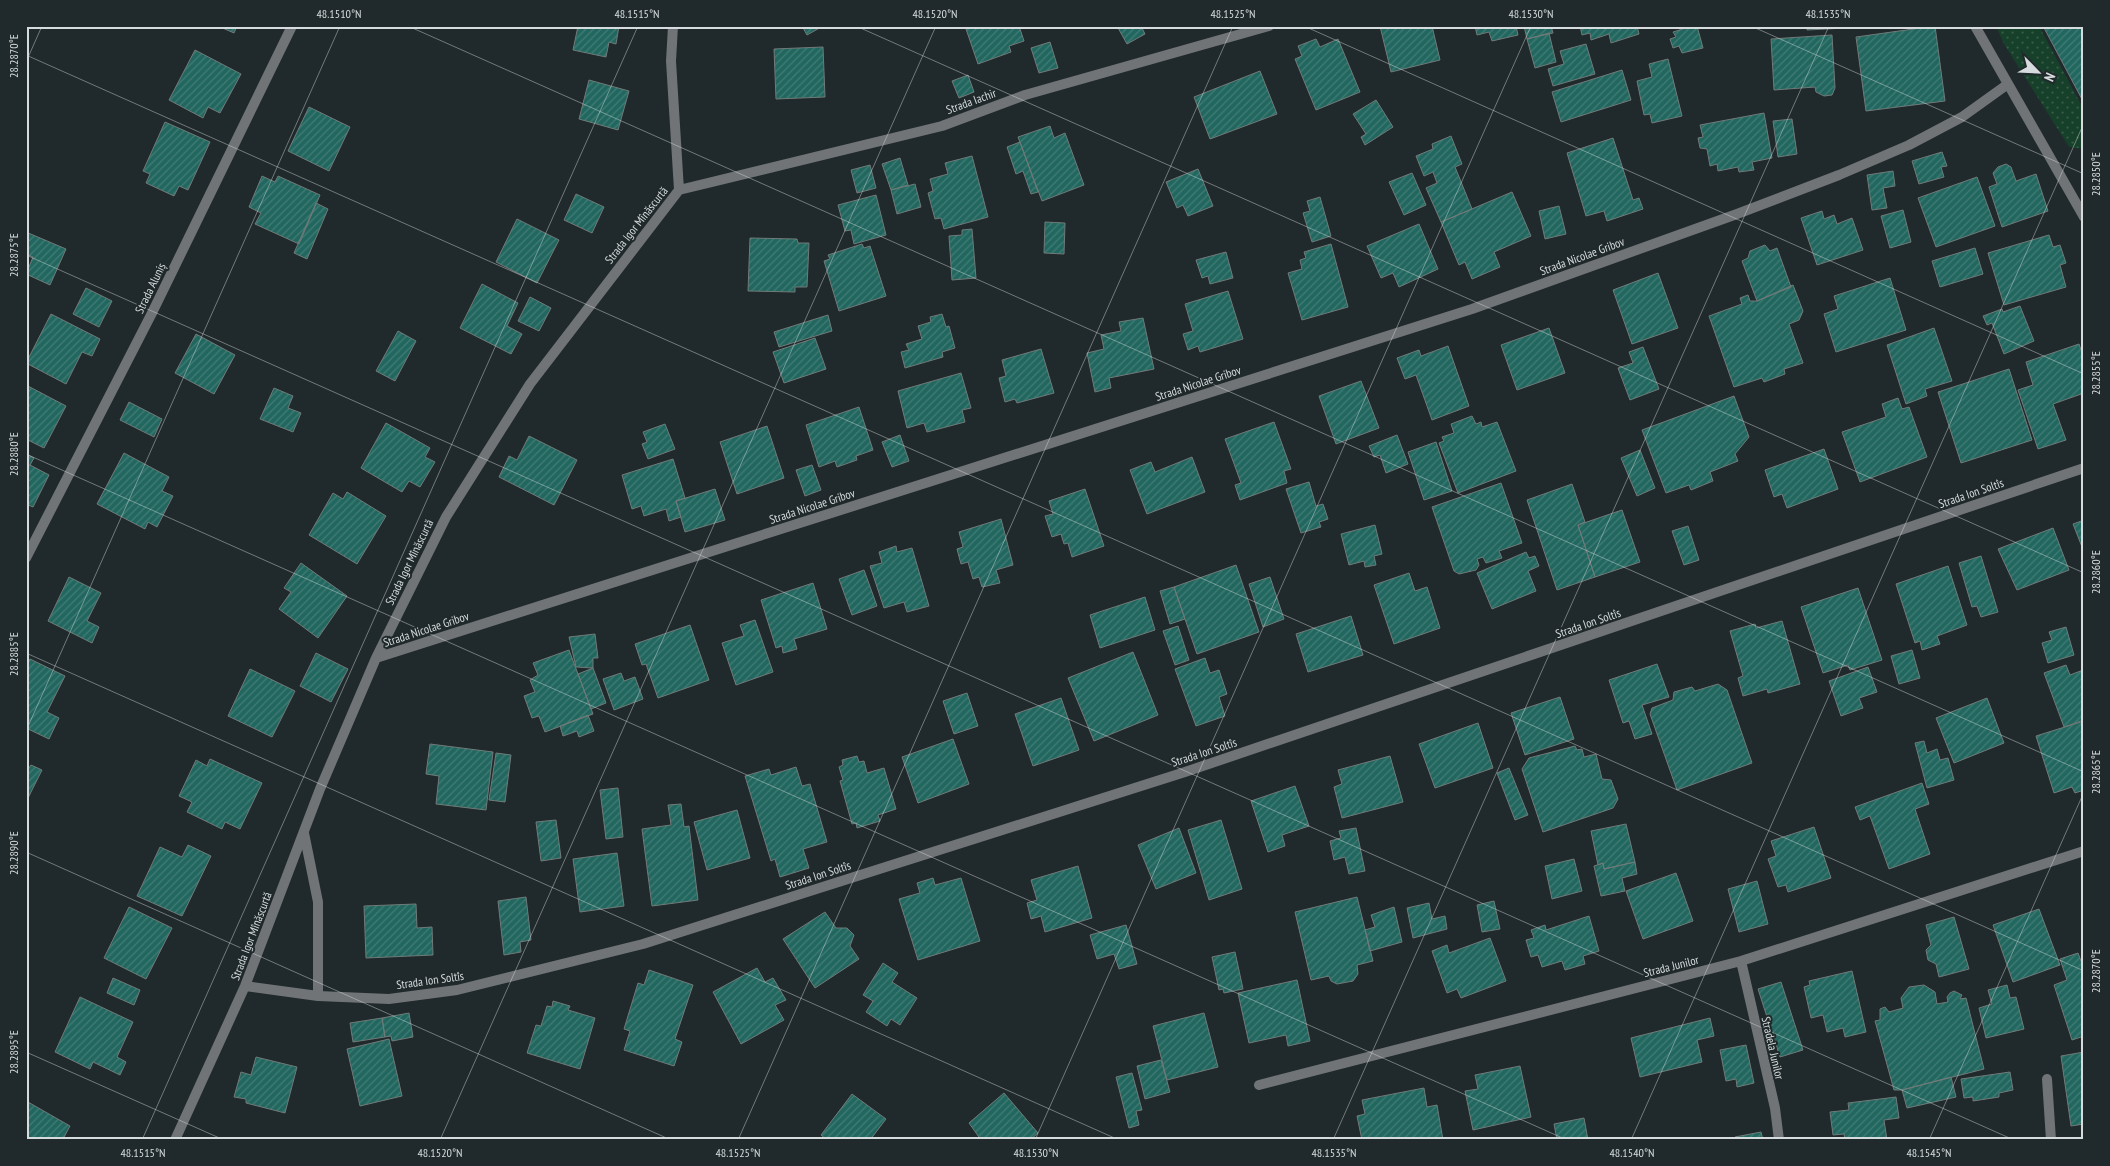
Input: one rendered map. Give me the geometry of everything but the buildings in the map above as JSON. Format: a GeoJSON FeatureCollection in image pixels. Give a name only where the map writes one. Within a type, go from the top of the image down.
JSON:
{"type":"FeatureCollection","features":[{"type":"Feature","properties":{"kind":"street","name":"Strada Aluniș"},"geometry":{"type":"LineString","coordinates":[[26,558],[152,313],[292,26]]}},
{"type":"Feature","properties":{"kind":"street","name":"Strada Igor Mînăscurtă"},"geometry":{"type":"LineString","coordinates":[[175,1140],[245,986],[304,832],[376,658],[446,517],[525,392],[679,190],[670,61],[673,26]]}},
{"type":"Feature","properties":{"kind":"street","name":"Strada Iachir"},"geometry":{"type":"LineString","coordinates":[[679,190],[942,126],[1025,95],[1269,26]]}},
{"type":"Feature","properties":{"kind":"street"},"geometry":{"type":"LineString","coordinates":[[1975,26],[2084,217]]}},
{"type":"Feature","properties":{"kind":"street","name":"Strada Nicolae Gribov"},"geometry":{"type":"LineString","coordinates":[[376,658],[1472,309],[1738,214],[1839,175],[1909,145],[1962,117],[2008,84]]}},
{"type":"Feature","properties":{"kind":"street","name":"Strada Ion Soltîs"},"geometry":{"type":"LineString","coordinates":[[245,986],[318,996],[389,999],[458,990],[643,944],[1194,769],[2084,468]]}},
{"type":"Feature","properties":{"kind":"street"},"geometry":{"type":"LineString","coordinates":[[304,832],[318,902],[318,996]]}},
{"type":"Feature","properties":{"kind":"street","name":"Strada Junilor"},"geometry":{"type":"LineString","coordinates":[[1259,1085],[1741,961],[2084,852]]}},
{"type":"Feature","properties":{"kind":"street","name":"Stradela Junilor"},"geometry":{"type":"LineString","coordinates":[[1741,961],[1775,1108],[1779,1140]]}},
{"type":"Feature","properties":{"kind":"street"},"geometry":{"type":"LineString","coordinates":[[2048,1079],[2051,1140]]}},
{"type":"Feature","properties":{"kind":"green space"},"geometry":{"type":"Polygon","coordinates":[[[1996,26],[2039,26],[2084,110],[2084,149],[2069,147],[2004,44],[1996,26]]]}}]}
